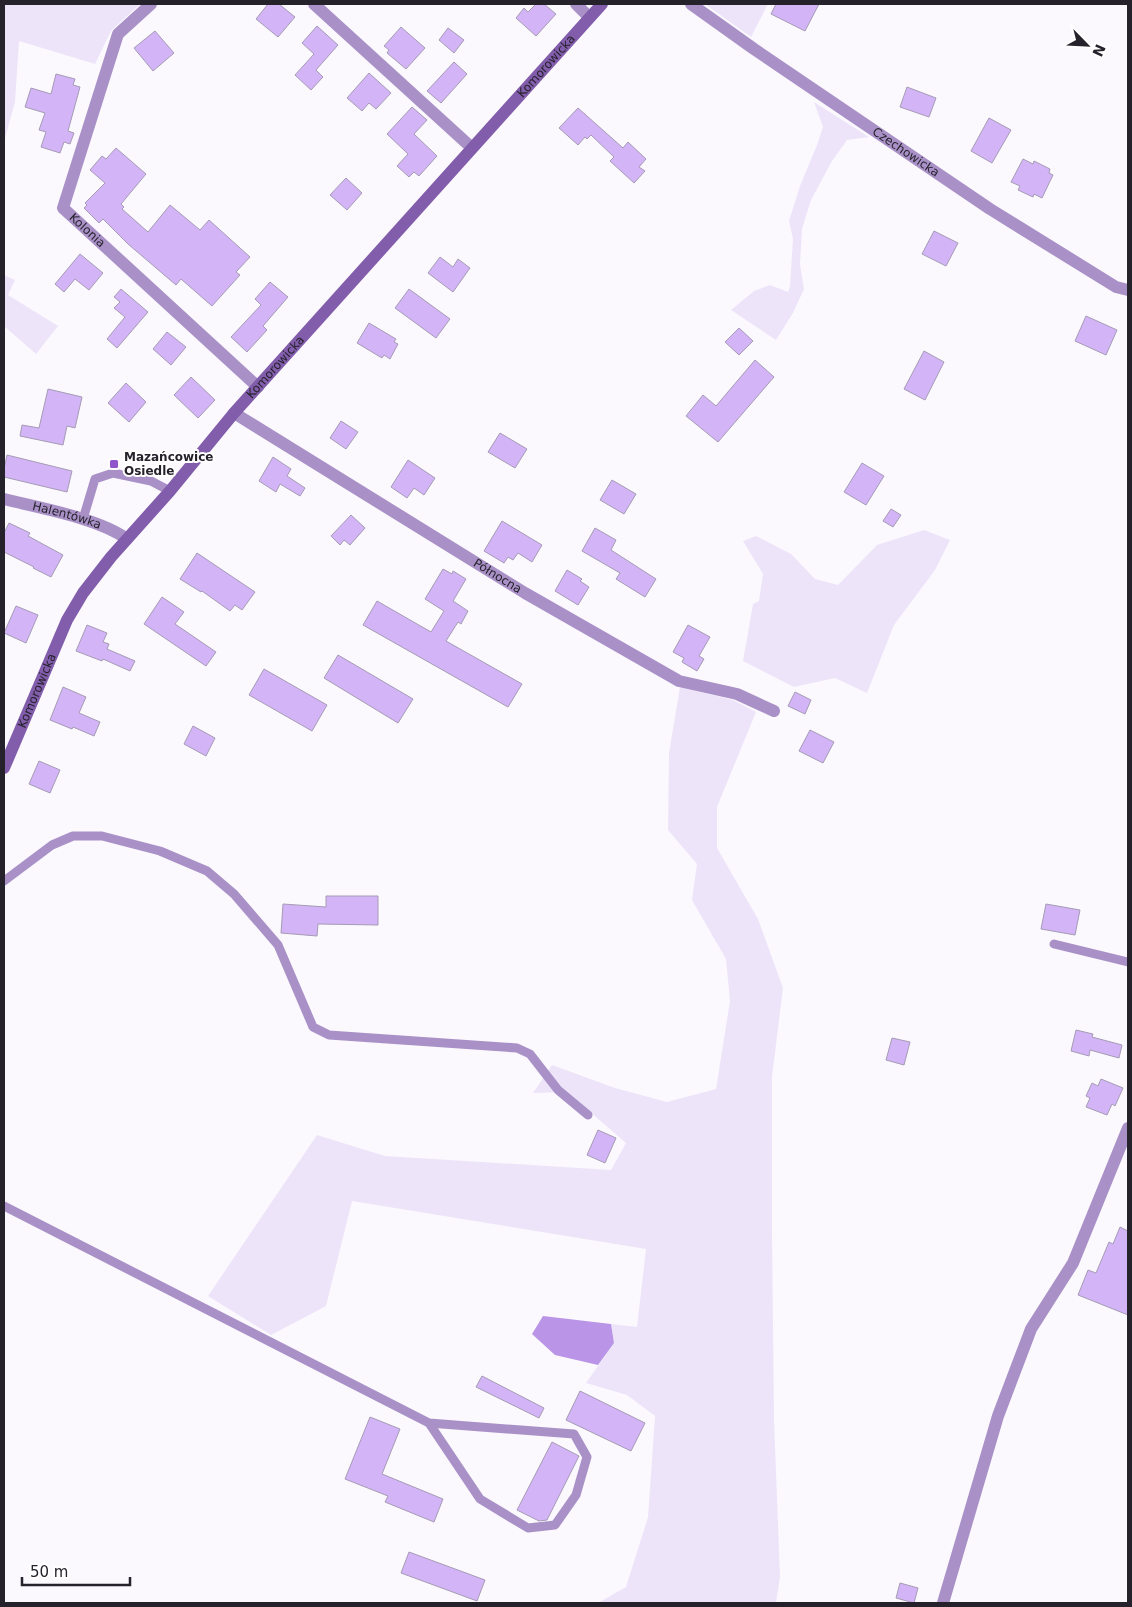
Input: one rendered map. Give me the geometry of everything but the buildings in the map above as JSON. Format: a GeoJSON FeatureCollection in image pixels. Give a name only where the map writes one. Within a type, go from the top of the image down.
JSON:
{"type":"FeatureCollection","features":[{"type":"Feature","properties":{"kind":"street","name":"Kolonia"},"geometry":{"type":"LineString","coordinates":[[151,4],[118,34],[63,208],[258,387]]}},
{"type":"Feature","properties":{"kind":"street"},"geometry":{"type":"LineString","coordinates":[[314,4],[472,148]]}},
{"type":"Feature","properties":{"kind":"street"},"geometry":{"type":"LineString","coordinates":[[576,4],[589,17]]}},
{"type":"Feature","properties":{"kind":"street","name":"Komorowicka"},"geometry":{"type":"LineString","coordinates":[[4,768],[67,620],[83,593],[127,539],[170,492],[234,413],[602,4]]}},
{"type":"Feature","properties":{"kind":"street","name":"Czechowicka"},"geometry":{"type":"LineString","coordinates":[[691,4],[754,50],[990,209],[1116,287],[1128,290]]}},
{"type":"Feature","properties":{"kind":"street","name":"Północna"},"geometry":{"type":"LineString","coordinates":[[234,413],[525,593],[678,681],[737,694],[774,710]]}},
{"type":"Feature","properties":{"kind":"street","name":"Halentówka"},"geometry":{"type":"LineString","coordinates":[[4,499],[83,519],[116,531],[127,539]]}},
{"type":"Feature","properties":{"kind":"street"},"geometry":{"type":"LineString","coordinates":[[943,1603],[998,1416],[1031,1329],[1073,1263],[1128,1128]]}},
{"type":"Feature","properties":{"kind":"lane"},"geometry":{"type":"LineString","coordinates":[[83,519],[95,479],[113,473],[151,481],[170,492]]}},
{"type":"Feature","properties":{"kind":"lane"},"geometry":{"type":"LineString","coordinates":[[4,881],[52,846],[73,836],[102,836],[160,851],[207,871],[234,894],[278,946],[313,1026],[320,1032],[329,1035],[517,1048],[530,1054],[558,1090],[588,1115]]}},
{"type":"Feature","properties":{"kind":"lane"},"geometry":{"type":"LineString","coordinates":[[1054,944],[1128,962]]}},
{"type":"Feature","properties":{"kind":"lane"},"geometry":{"type":"LineString","coordinates":[[4,1206],[429,1424],[574,1434],[587,1457],[576,1495],[555,1526],[528,1528],[480,1499],[429,1424]]}},
{"type":"Feature","properties":{"kind":"shaded area"},"geometry":{"type":"Polygon","coordinates":[[[4,4],[140,4],[111,31],[95,64],[19,41],[15,102],[4,142],[4,4]]]}},
{"type":"Feature","properties":{"kind":"shaded area"},"geometry":{"type":"Polygon","coordinates":[[[705,4],[768,4],[751,37],[705,4]]]}},
{"type":"Feature","properties":{"kind":"shaded area"},"geometry":{"type":"Polygon","coordinates":[[[814,102],[869,137],[847,140],[832,161],[811,200],[802,229],[800,264],[804,289],[793,313],[776,340],[731,310],[754,291],[770,285],[788,292],[793,239],[789,221],[800,186],[823,127],[814,102]]]}},
{"type":"Feature","properties":{"kind":"shaded area"},"geometry":{"type":"Polygon","coordinates":[[[4,275],[15,280],[8,295],[58,326],[36,354],[4,326],[4,275]]]}},
{"type":"Feature","properties":{"kind":"shaded area"},"geometry":{"type":"Polygon","coordinates":[[[924,530],[950,540],[935,570],[894,625],[867,693],[835,678],[794,687],[743,661],[753,604],[759,601],[763,574],[743,541],[756,536],[791,554],[815,579],[838,585],[877,545],[924,530]]]}},
{"type":"Feature","properties":{"kind":"shaded area"},"geometry":{"type":"Polygon","coordinates":[[[680,687],[733,700],[756,712],[717,807],[717,848],[758,919],[783,988],[772,1077],[774,1419],[780,1577],[776,1603],[598,1603],[626,1587],[648,1517],[655,1416],[627,1395],[586,1383],[614,1343],[611,1324],[637,1327],[646,1249],[352,1201],[326,1306],[271,1335],[208,1296],[317,1135],[385,1156],[611,1170],[626,1143],[567,1092],[533,1093],[552,1065],[615,1088],[667,1102],[716,1089],[730,1001],[726,959],[692,900],[697,864],[668,830],[669,753],[680,687]]]}},
{"type":"Feature","properties":{"kind":"shaded area"},"geometry":{"type":"Polygon","coordinates":[[[543,1316],[611,1324],[614,1343],[598,1365],[555,1355],[532,1334],[543,1316]]]}},
{"type":"Feature","properties":{"kind":"place","name":"Mazańcowice Osiedle"},"geometry":{"type":"Point","coordinates":[114,464]}}]}
